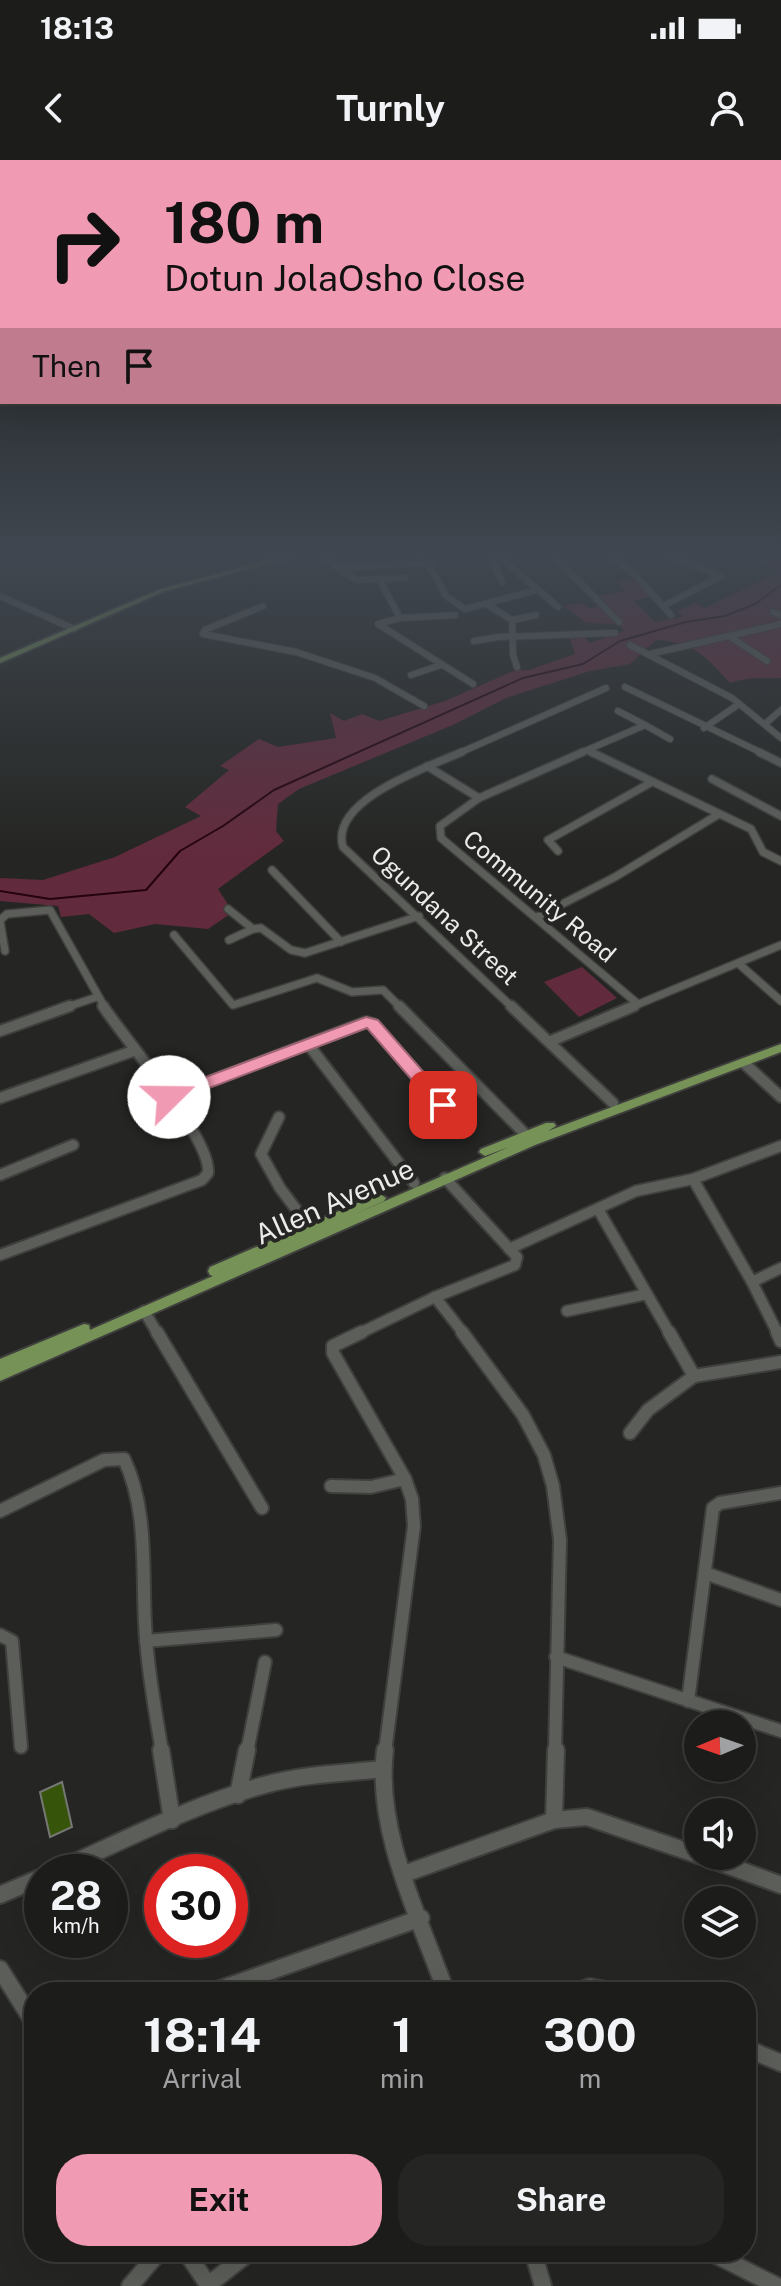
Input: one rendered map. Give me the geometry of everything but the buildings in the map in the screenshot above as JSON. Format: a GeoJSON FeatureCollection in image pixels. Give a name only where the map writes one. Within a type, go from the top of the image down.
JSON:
{"type":"FeatureCollection","features":[{"type":"Feature","properties":{"kind":"main road","name":"Allen Avenue"},"geometry":{"type":"LineString","coordinates":[[0,1365],[526,1135],[781,1039]]}},
{"type":"Feature","properties":{"kind":"main road","name":"Allen Avenue"},"geometry":{"type":"LineString","coordinates":[[0,1375],[445,1178],[531,1142],[781,1048]]}},
{"type":"Feature","properties":{"kind":"street"},"geometry":{"type":"LineString","coordinates":[[303,654],[375,678],[424,706]]}},
{"type":"Feature","properties":{"kind":"street"},"geometry":{"type":"LineString","coordinates":[[424,654],[473,684]]}},
{"type":"Feature","properties":{"kind":"street"},"geometry":{"type":"LineString","coordinates":[[515,654],[517,667]]}},
{"type":"Feature","properties":{"kind":"street"},"geometry":{"type":"LineString","coordinates":[[650,654],[739,704],[781,738]]}},
{"type":"Feature","properties":{"kind":"street"},"geometry":{"type":"LineString","coordinates":[[757,654],[767,661]]}},
{"type":"Feature","properties":{"kind":"street"},"geometry":{"type":"LineString","coordinates":[[411,675],[441,665]]}},
{"type":"Feature","properties":{"kind":"street"},"geometry":{"type":"LineString","coordinates":[[625,687],[781,763]]}},
{"type":"Feature","properties":{"kind":"street","name":"Ogundana Street"},"geometry":{"type":"LineString","coordinates":[[606,688],[427,766],[365,800],[350,813],[342,825],[340,837],[343,847],[613,1103]]}},
{"type":"Feature","properties":{"kind":"street"},"geometry":{"type":"LineString","coordinates":[[704,728],[739,704]]}},
{"type":"Feature","properties":{"kind":"street"},"geometry":{"type":"LineString","coordinates":[[765,724],[781,710]]}},
{"type":"Feature","properties":{"kind":"street"},"geometry":{"type":"LineString","coordinates":[[618,711],[670,739]]}},
{"type":"Feature","properties":{"kind":"street","name":"Community Road"},"geometry":{"type":"LineString","coordinates":[[638,1004],[441,838],[440,826],[479,798],[645,725]]}},
{"type":"Feature","properties":{"kind":"street"},"geometry":{"type":"LineString","coordinates":[[588,751],[751,829],[763,852],[781,861]]}},
{"type":"Feature","properties":{"kind":"street"},"geometry":{"type":"LineString","coordinates":[[427,766],[479,798]]}},
{"type":"Feature","properties":{"kind":"street"},"geometry":{"type":"LineString","coordinates":[[712,779],[781,816]]}},
{"type":"Feature","properties":{"kind":"street"},"geometry":{"type":"LineString","coordinates":[[558,851],[548,840],[652,782]]}},
{"type":"Feature","properties":{"kind":"street"},"geometry":{"type":"LineString","coordinates":[[537,917],[615,877],[719,814]]}},
{"type":"Feature","properties":{"kind":"street"},"geometry":{"type":"LineString","coordinates":[[272,870],[341,942]]}},
{"type":"Feature","properties":{"kind":"street"},"geometry":{"type":"LineString","coordinates":[[228,909],[253,929],[266,931],[298,953],[315,951],[419,916]]}},
{"type":"Feature","properties":{"kind":"street"},"geometry":{"type":"LineString","coordinates":[[0,1255],[202,1180],[209,1167],[169,1097],[97,997],[60,934],[50,910],[7,914],[0,920],[5,951]]}},
{"type":"Feature","properties":{"kind":"street"},"geometry":{"type":"LineString","coordinates":[[229,940],[253,929]]}},
{"type":"Feature","properties":{"kind":"street"},"geometry":{"type":"LineString","coordinates":[[174,935],[233,1005],[317,978],[352,992],[383,990],[526,1135]]}},
{"type":"Feature","properties":{"kind":"street"},"geometry":{"type":"LineString","coordinates":[[551,1041],[781,945]]}},
{"type":"Feature","properties":{"kind":"street"},"geometry":{"type":"LineString","coordinates":[[739,964],[781,1001]]}},
{"type":"Feature","properties":{"kind":"street"},"geometry":{"type":"LineString","coordinates":[[0,1031],[97,997]]}},
{"type":"Feature","properties":{"kind":"street"},"geometry":{"type":"LineString","coordinates":[[169,1097],[360,1022],[373,1024],[443,1105]]}},
{"type":"Feature","properties":{"kind":"street"},"geometry":{"type":"LineString","coordinates":[[308,1044],[414,1183]]}},
{"type":"Feature","properties":{"kind":"street"},"geometry":{"type":"LineString","coordinates":[[0,1098],[133,1051]]}},
{"type":"Feature","properties":{"kind":"street"},"geometry":{"type":"LineString","coordinates":[[744,1063],[781,1097]]}},
{"type":"Feature","properties":{"kind":"street"},"geometry":{"type":"LineString","coordinates":[[279,1117],[261,1154],[280,1188],[311,1229]]}},
{"type":"Feature","properties":{"kind":"street"},"geometry":{"type":"LineString","coordinates":[[0,1175],[73,1145]]}},
{"type":"Feature","properties":{"kind":"street"},"geometry":{"type":"LineString","coordinates":[[509,1249],[636,1191],[661,1183],[693,1179],[781,1146]]}},
{"type":"Feature","properties":{"kind":"street"},"geometry":{"type":"LineString","coordinates":[[443,1982],[387,1826],[383,1769],[414,1526],[412,1499],[405,1479],[333,1353],[333,1346],[517,1261],[445,1178]]}},
{"type":"Feature","properties":{"kind":"street"},"geometry":{"type":"LineString","coordinates":[[693,1179],[752,1282],[781,1341]]}},
{"type":"Feature","properties":{"kind":"street"},"geometry":{"type":"LineString","coordinates":[[598,1209],[694,1376]]}},
{"type":"Feature","properties":{"kind":"street"},"geometry":{"type":"LineString","coordinates":[[752,1282],[781,1268]]}},
{"type":"Feature","properties":{"kind":"street"},"geometry":{"type":"LineString","coordinates":[[567,1311],[647,1294]]}},
{"type":"Feature","properties":{"kind":"street"},"geometry":{"type":"LineString","coordinates":[[435,1297],[524,1416],[544,1455],[555,1496],[560,1540],[554,1820]]}},
{"type":"Feature","properties":{"kind":"street"},"geometry":{"type":"LineString","coordinates":[[144,1311],[262,1508]]}},
{"type":"Feature","properties":{"kind":"street"},"geometry":{"type":"LineString","coordinates":[[630,1433],[648,1410],[694,1376],[781,1362]]}},
{"type":"Feature","properties":{"kind":"street"},"geometry":{"type":"LineString","coordinates":[[0,1511],[104,1460],[124,1459],[134,1480],[146,1641],[172,1820]]}},
{"type":"Feature","properties":{"kind":"street"},"geometry":{"type":"LineString","coordinates":[[331,1486],[371,1487],[405,1479]]}},
{"type":"Feature","properties":{"kind":"street"},"geometry":{"type":"LineString","coordinates":[[688,1701],[713,1508],[720,1503],[781,1493]]}},
{"type":"Feature","properties":{"kind":"street"},"geometry":{"type":"LineString","coordinates":[[705,1573],[781,1600]]}},
{"type":"Feature","properties":{"kind":"street"},"geometry":{"type":"LineString","coordinates":[[146,1641],[276,1630]]}},
{"type":"Feature","properties":{"kind":"street"},"geometry":{"type":"LineString","coordinates":[[0,1635],[12,1641],[21,1747]]}},
{"type":"Feature","properties":{"kind":"street"},"geometry":{"type":"LineString","coordinates":[[556,1657],[781,1731]]}},
{"type":"Feature","properties":{"kind":"street"},"geometry":{"type":"LineString","coordinates":[[238,1795],[265,1662]]}},
{"type":"Feature","properties":{"kind":"street"},"geometry":{"type":"LineString","coordinates":[[94,1854],[172,1820],[283,1781],[383,1769]]}},
{"type":"Feature","properties":{"kind":"street"},"geometry":{"type":"LineString","coordinates":[[404,1874],[554,1820],[587,1817],[684,1849]]}},
{"type":"Feature","properties":{"kind":"street"},"geometry":{"type":"LineString","coordinates":[[740,1870],[781,1885]]}},
{"type":"Feature","properties":{"kind":"street"},"geometry":{"type":"LineString","coordinates":[[0,1895],[24,1885]]}},
{"type":"Feature","properties":{"kind":"street"},"geometry":{"type":"LineString","coordinates":[[240,1982],[421,1918]]}},
{"type":"Feature","properties":{"kind":"street"},"geometry":{"type":"LineString","coordinates":[[0,1969],[24,2007]]}},
{"type":"Feature","properties":{"kind":"street"},"geometry":{"type":"LineString","coordinates":[[756,2052],[781,2063]]}},
{"type":"Feature","properties":{"kind":"street"},"geometry":{"type":"LineString","coordinates":[[130,2286],[150,2262]]}},
{"type":"Feature","properties":{"kind":"street"},"geometry":{"type":"LineString","coordinates":[[193,2262],[208,2285],[237,2262]]}},
{"type":"Feature","properties":{"kind":"street"},"geometry":{"type":"LineString","coordinates":[[540,2262],[543,2286]]}},
{"type":"Feature","properties":{"kind":"street"},"geometry":{"type":"LineString","coordinates":[[729,2262],[774,2285]]}},
{"type":"Feature","properties":{"kind":"shaded area"},"geometry":{"type":"Polygon","coordinates":[[[574,654],[641,654],[630,664],[590,671],[506,698],[455,724],[299,789],[278,804],[276,831],[284,841],[218,889],[233,912],[208,929],[155,924],[114,933],[89,914],[61,917],[58,906],[0,901],[0,878],[43,880],[115,857],[201,816],[185,807],[229,770],[220,766],[259,739],[278,747],[336,738],[330,713],[344,721],[362,714],[379,721],[445,701],[516,670],[529,670],[574,654]]]}},
{"type":"Feature","properties":{"kind":"shaded area"},"geometry":{"type":"Polygon","coordinates":[[[701,654],[781,654],[781,678],[730,683],[701,654]]]}},
{"type":"Feature","properties":{"kind":"shaded area"},"geometry":{"type":"Polygon","coordinates":[[[582,967],[617,998],[579,1017],[544,982],[582,967]]]}},
{"type":"Feature","properties":{"kind":"waterway"},"geometry":{"type":"LineString","coordinates":[[0,891],[50,899],[146,890],[180,851],[223,826],[274,790],[523,678],[583,664],[599,654]]}},
{"type":"Feature","properties":{"kind":"route"},"geometry":{"type":"LineString","coordinates":[[169,1097],[366,1022],[373,1024],[443,1105]]}}]}
